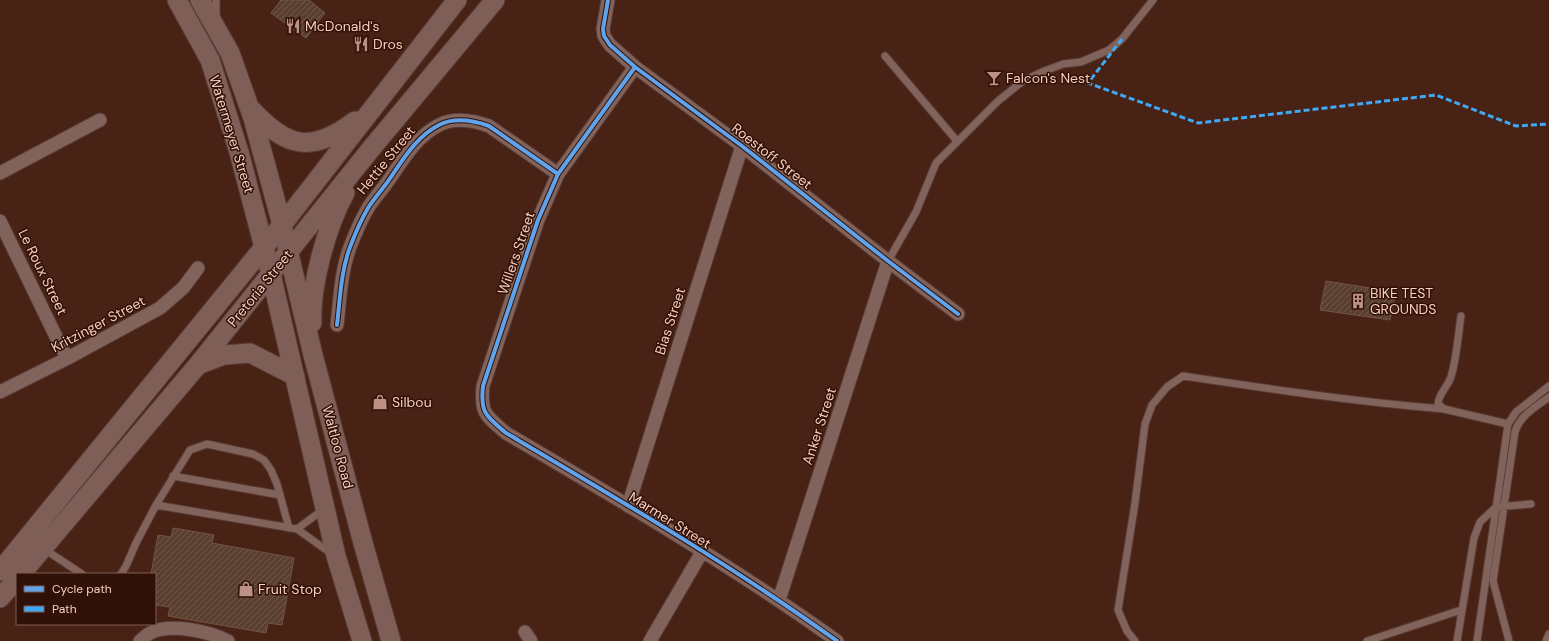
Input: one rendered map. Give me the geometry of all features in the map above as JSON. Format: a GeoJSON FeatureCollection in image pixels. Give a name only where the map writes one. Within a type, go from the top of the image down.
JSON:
{"type":"FeatureCollection","features":[{"type":"Feature","properties":{"kind":"main road","name":"Watermeyer Street"},"geometry":{"type":"LineString","coordinates":[[177,0],[210,60],[239,152],[271,274]]}},
{"type":"Feature","properties":{"kind":"main road","name":"Watermeyer Street"},"geometry":{"type":"LineString","coordinates":[[200,0],[230,53],[253,118],[265,158],[288,252]]}},
{"type":"Feature","properties":{"kind":"main road","name":"Pretoria Street"},"geometry":{"type":"LineString","coordinates":[[21,573],[35,543],[457,0]]}},
{"type":"Feature","properties":{"kind":"main road","name":"Pretoria Street"},"geometry":{"type":"LineString","coordinates":[[0,571],[35,543],[197,366],[370,150],[495,0]]}},
{"type":"Feature","properties":{"kind":"main road"},"geometry":{"type":"LineString","coordinates":[[248,106],[266,125],[281,136],[304,142],[316,142],[331,137],[370,110]]}},
{"type":"Feature","properties":{"kind":"main road"},"geometry":{"type":"LineString","coordinates":[[313,355],[311,320],[313,296],[325,242],[341,201],[370,150]]}},
{"type":"Feature","properties":{"kind":"main road","name":"Waltloo Road"},"geometry":{"type":"LineString","coordinates":[[288,252],[313,355],[391,641]]}},
{"type":"Feature","properties":{"kind":"main road","name":"Waltloo Road"},"geometry":{"type":"LineString","coordinates":[[271,274],[336,556],[362,641]]}},
{"type":"Feature","properties":{"kind":"main road"},"geometry":{"type":"LineString","coordinates":[[197,366],[224,355],[250,353],[295,376]]}},
{"type":"Feature","properties":{"kind":"main road"},"geometry":{"type":"LineString","coordinates":[[0,598],[16,579]]}},
{"type":"Feature","properties":{"kind":"street","name":"Roestoff Street"},"geometry":{"type":"LineString","coordinates":[[608,0],[603,28],[604,36],[610,45],[635,67],[742,146],[958,314]]}},
{"type":"Feature","properties":{"kind":"street","name":"Willers Street"},"geometry":{"type":"LineString","coordinates":[[491,420],[484,410],[482,399],[483,386],[538,220],[558,174],[635,67]]}},
{"type":"Feature","properties":{"kind":"street"},"geometry":{"type":"LineString","coordinates":[[0,173],[100,120]]}},
{"type":"Feature","properties":{"kind":"street","name":"Hettie Street"},"geometry":{"type":"LineString","coordinates":[[337,325],[342,280],[350,248],[368,208],[423,136],[440,125],[455,120],[477,122],[489,126],[558,174]]}},
{"type":"Feature","properties":{"kind":"street","name":"Bias Street"},"geometry":{"type":"LineString","coordinates":[[628,506],[742,146]]}},
{"type":"Feature","properties":{"kind":"street","name":"Le Roux Street"},"geometry":{"type":"LineString","coordinates":[[0,221],[61,347],[68,358]]}},
{"type":"Feature","properties":{"kind":"street","name":"Anker Street"},"geometry":{"type":"LineString","coordinates":[[779,600],[888,261]]}},
{"type":"Feature","properties":{"kind":"street","name":"Kritzinger Street"},"geometry":{"type":"LineString","coordinates":[[0,392],[68,358],[160,308],[183,288],[198,268]]}},
{"type":"Feature","properties":{"kind":"street","name":"Marmer Street"},"geometry":{"type":"LineString","coordinates":[[491,420],[506,433],[628,506],[779,600],[836,641]]}},
{"type":"Feature","properties":{"kind":"street"},"geometry":{"type":"LineString","coordinates":[[650,641],[702,552]]}},
{"type":"Feature","properties":{"kind":"street"},"geometry":{"type":"LineString","coordinates":[[140,641],[149,633],[164,629],[184,629],[228,641]]}},
{"type":"Feature","properties":{"kind":"lane"},"geometry":{"type":"LineString","coordinates":[[216,0],[215,12],[221,38]]}},
{"type":"Feature","properties":{"kind":"lane"},"geometry":{"type":"LineString","coordinates":[[888,261],[916,212],[936,163],[998,101],[1023,81],[1053,67],[1081,62],[1109,50],[1122,39],[1153,0]]}},
{"type":"Feature","properties":{"kind":"lane"},"geometry":{"type":"LineString","coordinates":[[885,56],[957,142]]}},
{"type":"Feature","properties":{"kind":"lane"},"geometry":{"type":"LineString","coordinates":[[1444,409],[1439,406],[1438,402],[1450,378],[1461,316]]}},
{"type":"Feature","properties":{"kind":"lane"},"geometry":{"type":"LineString","coordinates":[[1135,641],[1127,631],[1118,610],[1135,503],[1145,424],[1152,405],[1167,387],[1183,376],[1325,397],[1444,409],[1508,424]]}},
{"type":"Feature","properties":{"kind":"lane"},"geometry":{"type":"LineString","coordinates":[[1477,641],[1508,424],[1516,412],[1549,386]]}},
{"type":"Feature","properties":{"kind":"lane"},"geometry":{"type":"LineString","coordinates":[[1509,641],[1493,581],[1515,432],[1523,416],[1549,397]]}},
{"type":"Feature","properties":{"kind":"lane"},"geometry":{"type":"LineString","coordinates":[[122,573],[156,505],[190,450],[207,444],[253,454],[264,460],[271,470],[289,528]]}},
{"type":"Feature","properties":{"kind":"lane"},"geometry":{"type":"LineString","coordinates":[[173,476],[280,495]]}},
{"type":"Feature","properties":{"kind":"lane"},"geometry":{"type":"LineString","coordinates":[[1457,641],[1461,610],[1477,529],[1480,522],[1496,507],[1531,504]]}},
{"type":"Feature","properties":{"kind":"lane"},"geometry":{"type":"LineString","coordinates":[[156,505],[297,529],[336,556]]}},
{"type":"Feature","properties":{"kind":"lane"},"geometry":{"type":"LineString","coordinates":[[297,529],[325,508]]}},
{"type":"Feature","properties":{"kind":"lane"},"geometry":{"type":"LineString","coordinates":[[35,543],[80,573]]}},
{"type":"Feature","properties":{"kind":"lane"},"geometry":{"type":"LineString","coordinates":[[1367,641],[1461,610]]}},
{"type":"Feature","properties":{"kind":"lane"},"geometry":{"type":"LineString","coordinates":[[1546,641],[1549,634]]}},
{"type":"Feature","properties":{"kind":"building"},"geometry":{"type":"Polygon","coordinates":[[[281,0],[309,0],[325,13],[306,38],[271,13],[281,0]]]}},
{"type":"Feature","properties":{"kind":"building","name":"BIKE TEST GROUNDS"},"geometry":{"type":"Polygon","coordinates":[[[1326,281],[1396,292],[1390,320],[1320,310],[1326,281]]]}},
{"type":"Feature","properties":{"kind":"building","name":"Fruit Stop"},"geometry":{"type":"Polygon","coordinates":[[[173,528],[214,535],[212,543],[294,558],[282,625],[268,623],[266,633],[168,616],[170,607],[156,605],[156,573],[151,573],[158,535],[171,537],[173,528]]]}},
{"type":"Feature","properties":{"kind":"marked path"},"geometry":{"type":"LineString","coordinates":[[1122,39],[1088,83],[1198,123],[1436,95],[1516,126],[1549,124]]}},
{"type":"Feature","properties":{"kind":"cycle path"},"geometry":{"type":"LineString","coordinates":[[608,0],[603,29],[604,36],[610,45],[635,67],[742,146],[958,314]]}},
{"type":"Feature","properties":{"kind":"cycle path"},"geometry":{"type":"LineString","coordinates":[[635,67],[558,174],[538,220],[483,386],[482,395],[484,408],[489,418],[506,433],[715,559],[837,641]]}},
{"type":"Feature","properties":{"kind":"cycle path"},"geometry":{"type":"LineString","coordinates":[[337,325],[341,285],[347,256],[365,213],[409,151],[430,130],[445,122],[457,120],[476,122],[489,126],[558,174]]}},
{"type":"Feature","properties":{"kind":"place","name":"McDonald's"},"geometry":{"type":"Point","coordinates":[293,26]}},
{"type":"Feature","properties":{"kind":"place","name":"Dros"},"geometry":{"type":"Point","coordinates":[361,44]}},
{"type":"Feature","properties":{"kind":"place","name":"Falcon's Nest"},"geometry":{"type":"Point","coordinates":[994,78]}},
{"type":"Feature","properties":{"kind":"place","name":"BIKE TEST GROUNDS"},"geometry":{"type":"Point","coordinates":[1358,301]}},
{"type":"Feature","properties":{"kind":"place","name":"Silbou"},"geometry":{"type":"Point","coordinates":[380,402]}},
{"type":"Feature","properties":{"kind":"place","name":"Fruit Stop"},"geometry":{"type":"Point","coordinates":[246,589]}}]}
